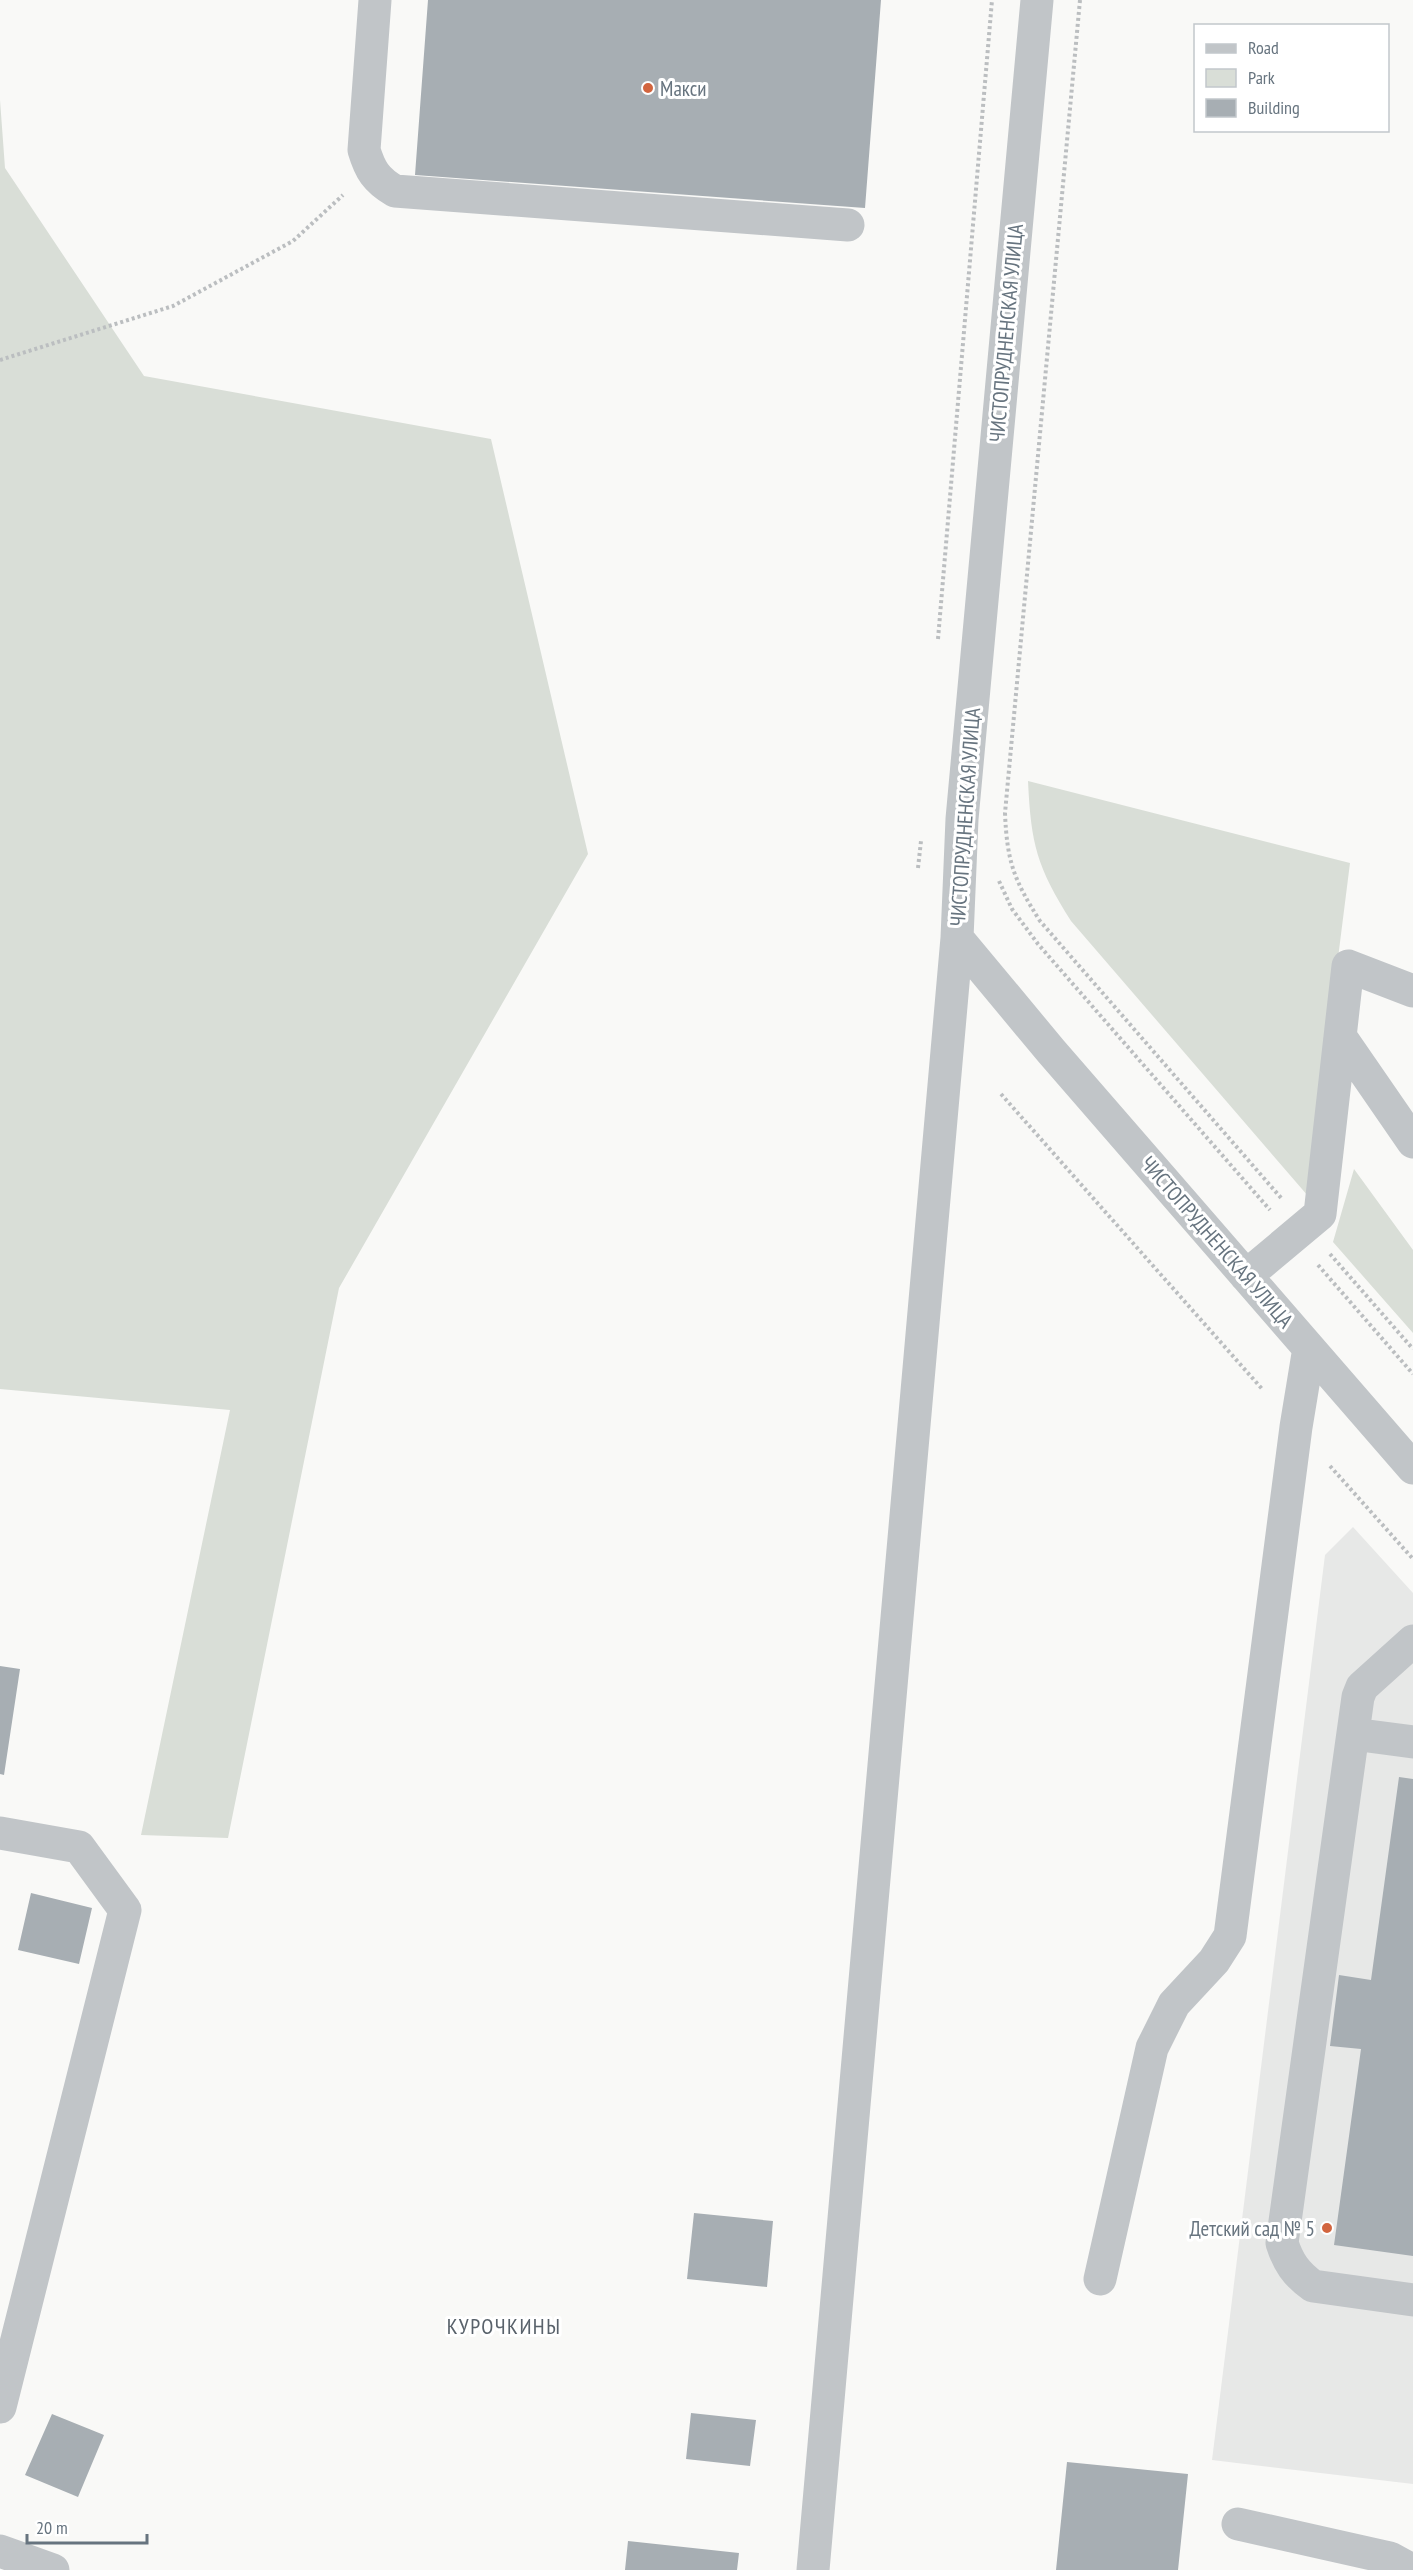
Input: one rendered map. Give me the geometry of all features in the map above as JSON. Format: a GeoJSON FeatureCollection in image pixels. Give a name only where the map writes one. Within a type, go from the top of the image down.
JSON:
{"type":"FeatureCollection","features":[{"type":"Feature","properties":{"kind":"street"},"geometry":{"type":"LineString","coordinates":[[375,0],[364,150],[370,170],[380,183],[394,191],[848,225]]}},
{"type":"Feature","properties":{"kind":"street","name":"ЧИСТОПРУДНЕНСКАЯ УЛИЦА"},"geometry":{"type":"LineString","coordinates":[[1037,0],[962,819],[957,938],[1413,1468]]}},
{"type":"Feature","properties":{"kind":"street"},"geometry":{"type":"LineString","coordinates":[[813,2570],[957,938]]}},
{"type":"Feature","properties":{"kind":"street"},"geometry":{"type":"LineString","coordinates":[[1246,1276],[1320,1214],[1342,1039],[1348,966],[1413,991]]}},
{"type":"Feature","properties":{"kind":"street"},"geometry":{"type":"LineString","coordinates":[[1342,1039],[1413,1142]]}},
{"type":"Feature","properties":{"kind":"street"},"geometry":{"type":"LineString","coordinates":[[1100,2279],[1152,2048],[1174,2004],[1214,1961],[1230,1936],[1296,1427],[1309,1348]]}},
{"type":"Feature","properties":{"kind":"street"},"geometry":{"type":"LineString","coordinates":[[1413,1641],[1362,1687],[1358,1697],[1282,2243],[1288,2262],[1300,2277],[1313,2286],[1413,2300]]}},
{"type":"Feature","properties":{"kind":"street"},"geometry":{"type":"LineString","coordinates":[[1353,1734],[1413,1742]]}},
{"type":"Feature","properties":{"kind":"street"},"geometry":{"type":"LineString","coordinates":[[0,1833],[79,1848],[125,1910],[0,2407]]}},
{"type":"Feature","properties":{"kind":"street"},"geometry":{"type":"LineString","coordinates":[[1238,2524],[1390,2558],[1412,2570]]}},
{"type":"Feature","properties":{"kind":"street"},"geometry":{"type":"LineString","coordinates":[[0,2551],[53,2570]]}},
{"type":"Feature","properties":{"kind":"path"},"geometry":{"type":"LineString","coordinates":[[938,642],[992,0]]}},
{"type":"Feature","properties":{"kind":"path"},"geometry":{"type":"LineString","coordinates":[[1080,0],[1005,813],[1006,845],[1019,887],[1057,943],[1300,1232],[1413,1374]]}},
{"type":"Feature","properties":{"kind":"path"},"geometry":{"type":"LineString","coordinates":[[0,360],[173,306],[293,241],[370,170]]}},
{"type":"Feature","properties":{"kind":"path"},"geometry":{"type":"LineString","coordinates":[[918,868],[921,832]]}},
{"type":"Feature","properties":{"kind":"path"},"geometry":{"type":"LineString","coordinates":[[997,877],[1012,909],[1038,944],[1300,1232],[1413,1349]]}},
{"type":"Feature","properties":{"kind":"path"},"geometry":{"type":"LineString","coordinates":[[1001,1094],[1413,1559]]}},
{"type":"Feature","properties":{"kind":"shaded area","name":"Детский сад № 5"},"geometry":{"type":"Polygon","coordinates":[[[1353,1527],[1413,1593],[1413,2484],[1212,2460],[1325,1555],[1353,1527]]]}},
{"type":"Feature","properties":{"kind":"green space"},"geometry":{"type":"Polygon","coordinates":[[[0,100],[5,168],[144,376],[491,439],[588,854],[339,1288],[228,1838],[141,1835],[230,1410],[0,1389],[0,100]]]}},
{"type":"Feature","properties":{"kind":"green space"},"geometry":{"type":"Polygon","coordinates":[[[1028,781],[1350,863],[1308,1196],[1071,921],[1050,885],[1038,855],[1031,822],[1028,781]]]}},
{"type":"Feature","properties":{"kind":"green space"},"geometry":{"type":"Polygon","coordinates":[[[1354,1169],[1413,1250],[1413,1333],[1333,1242],[1354,1169]]]}},
{"type":"Feature","properties":{"kind":"building","name":"Макси"},"geometry":{"type":"Polygon","coordinates":[[[428,0],[881,0],[865,208],[415,175],[428,0]]]}},
{"type":"Feature","properties":{"kind":"building"},"geometry":{"type":"Polygon","coordinates":[[[0,1666],[20,1669],[4,1775],[0,1774],[0,1666]]]}},
{"type":"Feature","properties":{"kind":"building"},"geometry":{"type":"Polygon","coordinates":[[[1399,1777],[1413,1779],[1413,2256],[1334,2245],[1361,2049],[1330,2046],[1339,1975],[1371,1980],[1399,1777]]]}},
{"type":"Feature","properties":{"kind":"building"},"geometry":{"type":"Polygon","coordinates":[[[31,1893],[92,1908],[79,1964],[18,1950],[31,1893]]]}},
{"type":"Feature","properties":{"kind":"building"},"geometry":{"type":"Polygon","coordinates":[[[694,2213],[773,2221],[767,2287],[687,2279],[694,2213]]]}},
{"type":"Feature","properties":{"kind":"building"},"geometry":{"type":"Polygon","coordinates":[[[691,2413],[756,2420],[750,2466],[686,2459],[691,2413]]]}},
{"type":"Feature","properties":{"kind":"building"},"geometry":{"type":"Polygon","coordinates":[[[52,2414],[104,2435],[78,2497],[25,2475],[52,2414]]]}},
{"type":"Feature","properties":{"kind":"building"},"geometry":{"type":"Polygon","coordinates":[[[1067,2462],[1188,2474],[1178,2570],[1056,2570],[1067,2462]]]}},
{"type":"Feature","properties":{"kind":"building"},"geometry":{"type":"Polygon","coordinates":[[[628,2541],[739,2553],[737,2570],[625,2570],[628,2541]]]}},
{"type":"Feature","properties":{"kind":"place","name":"Макси"},"geometry":{"type":"Point","coordinates":[648,88]}},
{"type":"Feature","properties":{"kind":"place","name":"Детский сад № 5"},"geometry":{"type":"Point","coordinates":[1327,2228]}},
{"type":"Feature","properties":{"kind":"district","name":"КУРОЧКИНЫ"},"geometry":{"type":"Point","coordinates":[504,2326]}}]}
